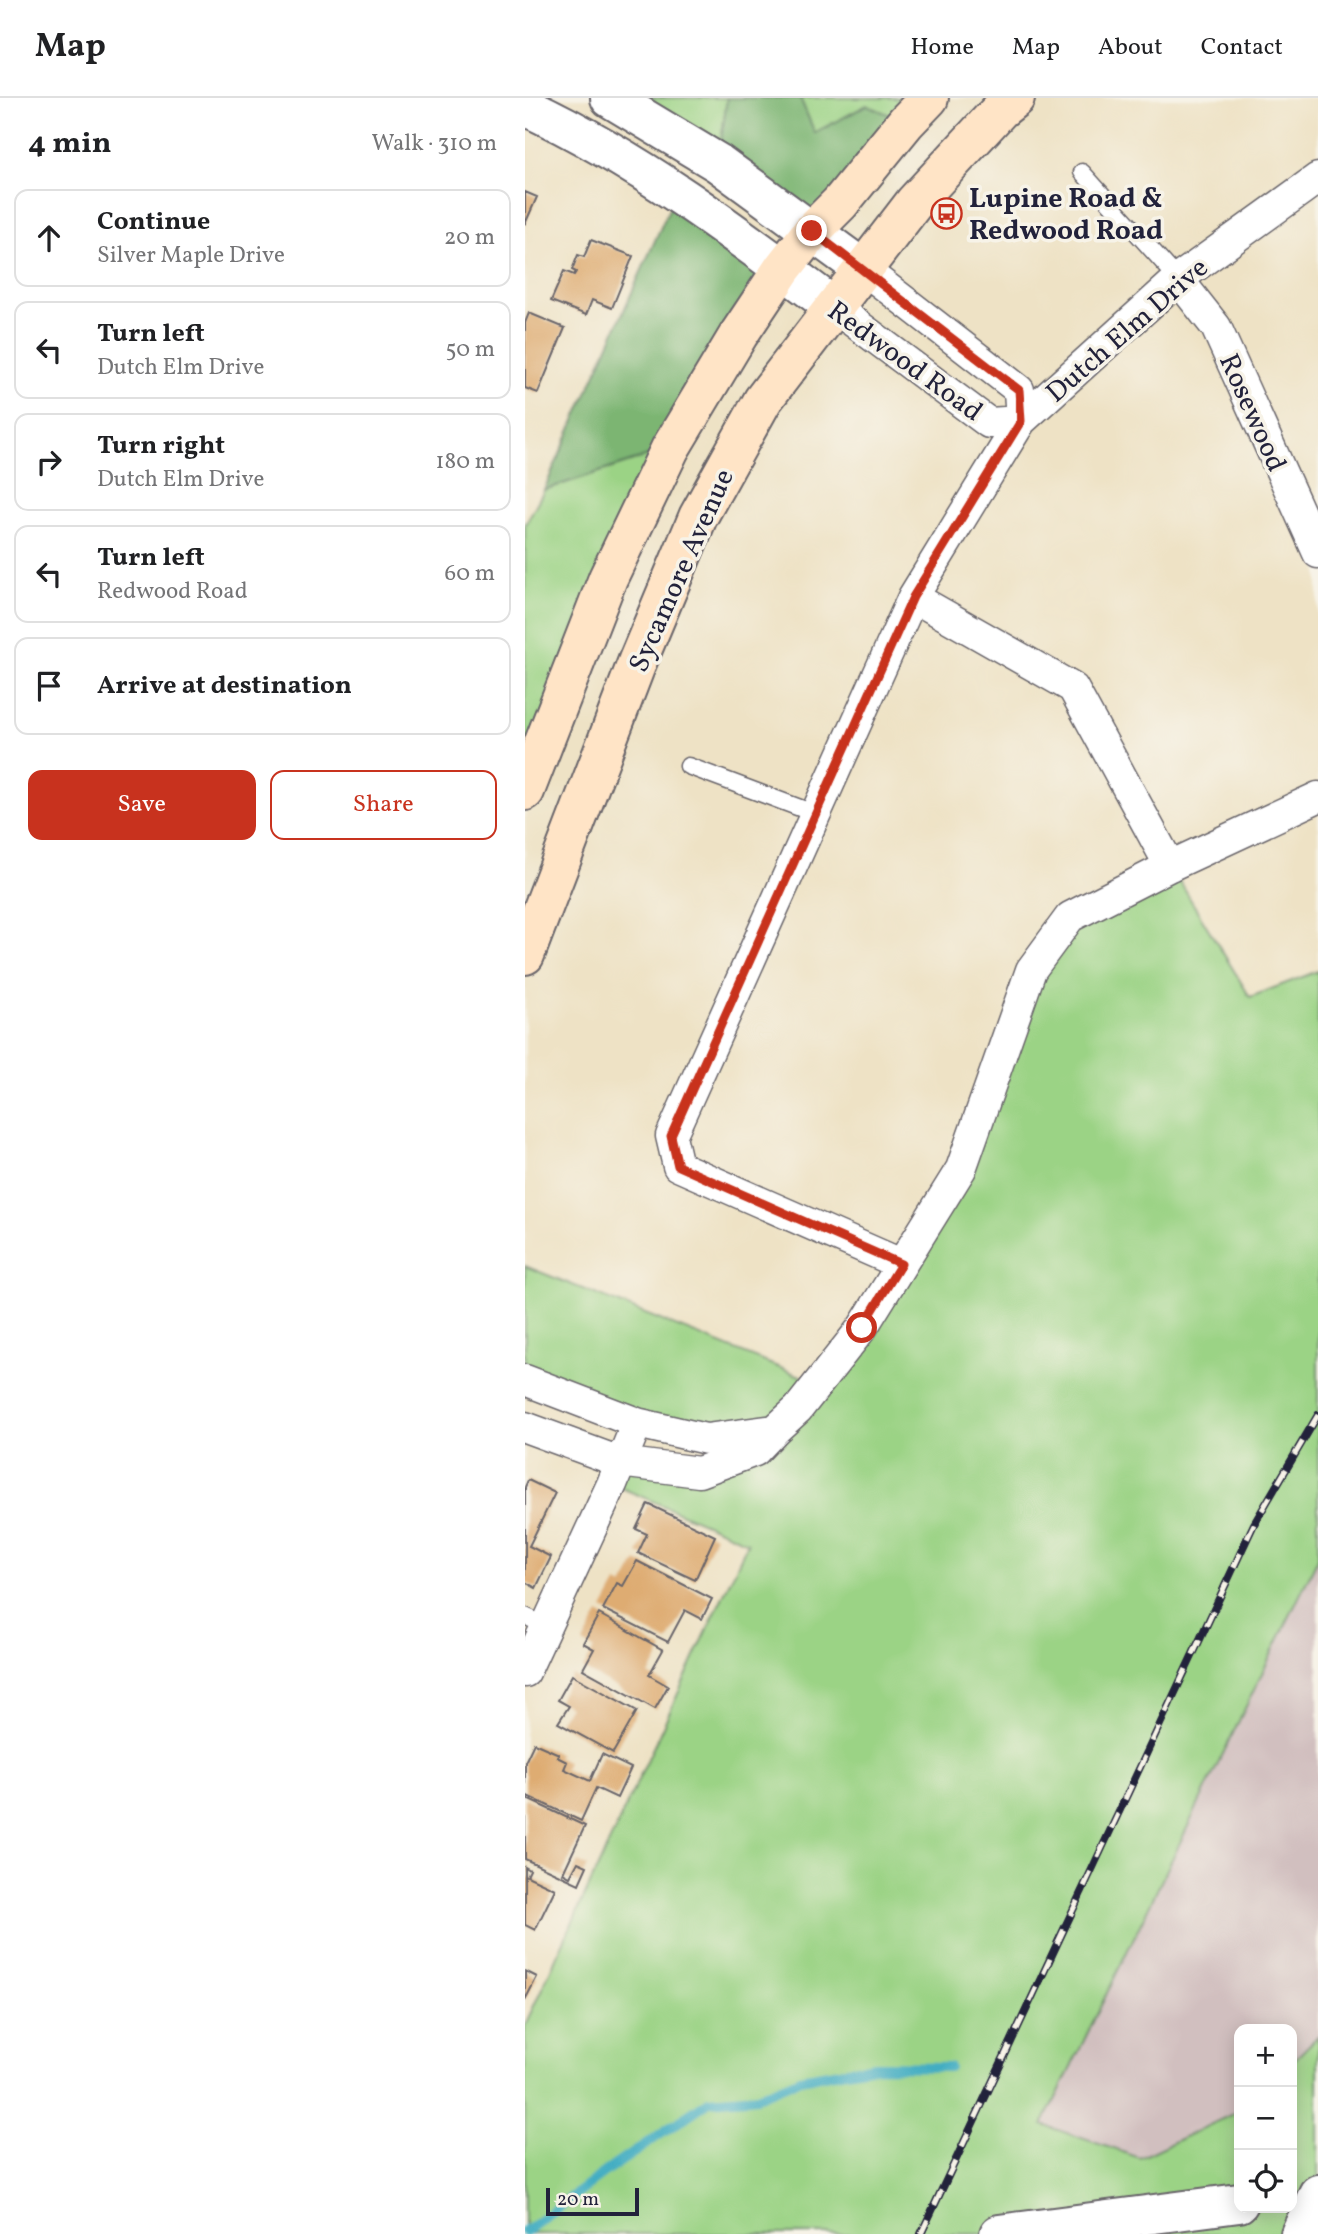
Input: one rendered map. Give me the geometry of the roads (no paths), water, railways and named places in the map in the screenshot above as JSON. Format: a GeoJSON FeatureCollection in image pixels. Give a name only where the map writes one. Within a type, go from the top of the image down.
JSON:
{"type":"FeatureCollection","features":[{"type":"Feature","properties":{"kind":"main road","name":"Sycamore Avenue"},"geometry":{"type":"LineString","coordinates":[[525,792],[608,578],[670,449],[739,334],[783,268],[812,231],[929,98]]}},
{"type":"Feature","properties":{"kind":"main road","name":"Sycamore Avenue"},"geometry":{"type":"LineString","coordinates":[[525,955],[638,660],[698,517],[763,400],[914,203],[1000,110],[1015,98]]}},
{"type":"Feature","properties":{"kind":"street","name":"Redwood Road"},"geometry":{"type":"LineString","coordinates":[[525,106],[622,156],[677,191],[989,423],[1021,421],[1019,390],[863,269],[718,163],[610,98]]}},
{"type":"Feature","properties":{"kind":"street","name":"Dutch Elm Drive"},"geometry":{"type":"LineString","coordinates":[[901,1264],[678,1166],[671,1136],[913,597],[1021,421],[1178,279],[1318,178]]}},
{"type":"Feature","properties":{"kind":"street","name":"Rosewood"},"geometry":{"type":"LineString","coordinates":[[1178,279],[1216,327],[1318,553]]}},
{"type":"Feature","properties":{"kind":"street"},"geometry":{"type":"LineString","coordinates":[[913,597],[1073,688],[1170,866]]}},
{"type":"Feature","properties":{"kind":"street"},"geometry":{"type":"LineString","coordinates":[[525,1427],[620,1462],[699,1472],[755,1451],[797,1409],[862,1328],[961,1169],[1031,970],[1070,917],[1170,866],[1318,797]]}},
{"type":"Feature","properties":{"kind":"street"},"geometry":{"type":"LineString","coordinates":[[525,1380],[636,1423],[706,1439],[775,1430]]}},
{"type":"Feature","properties":{"kind":"street"},"geometry":{"type":"LineString","coordinates":[[525,1672],[536,1621],[620,1462],[636,1423]]}},
{"type":"Feature","properties":{"kind":"street"},"geometry":{"type":"LineString","coordinates":[[1297,2196],[1318,2194]]}},
{"type":"Feature","properties":{"kind":"street"},"geometry":{"type":"LineString","coordinates":[[1300,2234],[1318,2194]]}},
{"type":"Feature","properties":{"kind":"street"},"geometry":{"type":"LineString","coordinates":[[999,2234],[1234,2204]]}},
{"type":"Feature","properties":{"kind":"lane"},"geometry":{"type":"LineString","coordinates":[[1083,172],[1178,279]]}},
{"type":"Feature","properties":{"kind":"lane"},"geometry":{"type":"LineString","coordinates":[[688,766],[816,814]]}},
{"type":"Feature","properties":{"kind":"waterway"},"geometry":{"type":"LineString","coordinates":[[525,2232],[608,2170],[709,2101],[757,2097],[800,2079],[874,2066],[949,2067]]}},
{"type":"Feature","properties":{"kind":"railway"},"geometry":{"type":"LineString","coordinates":[[921,2234],[1254,1524],[1318,1415]]}},
{"type":"Feature","properties":{"kind":"place","name":"Lupine Road & Redwood Road"},"geometry":{"type":"Point","coordinates":[946,213]}}]}
